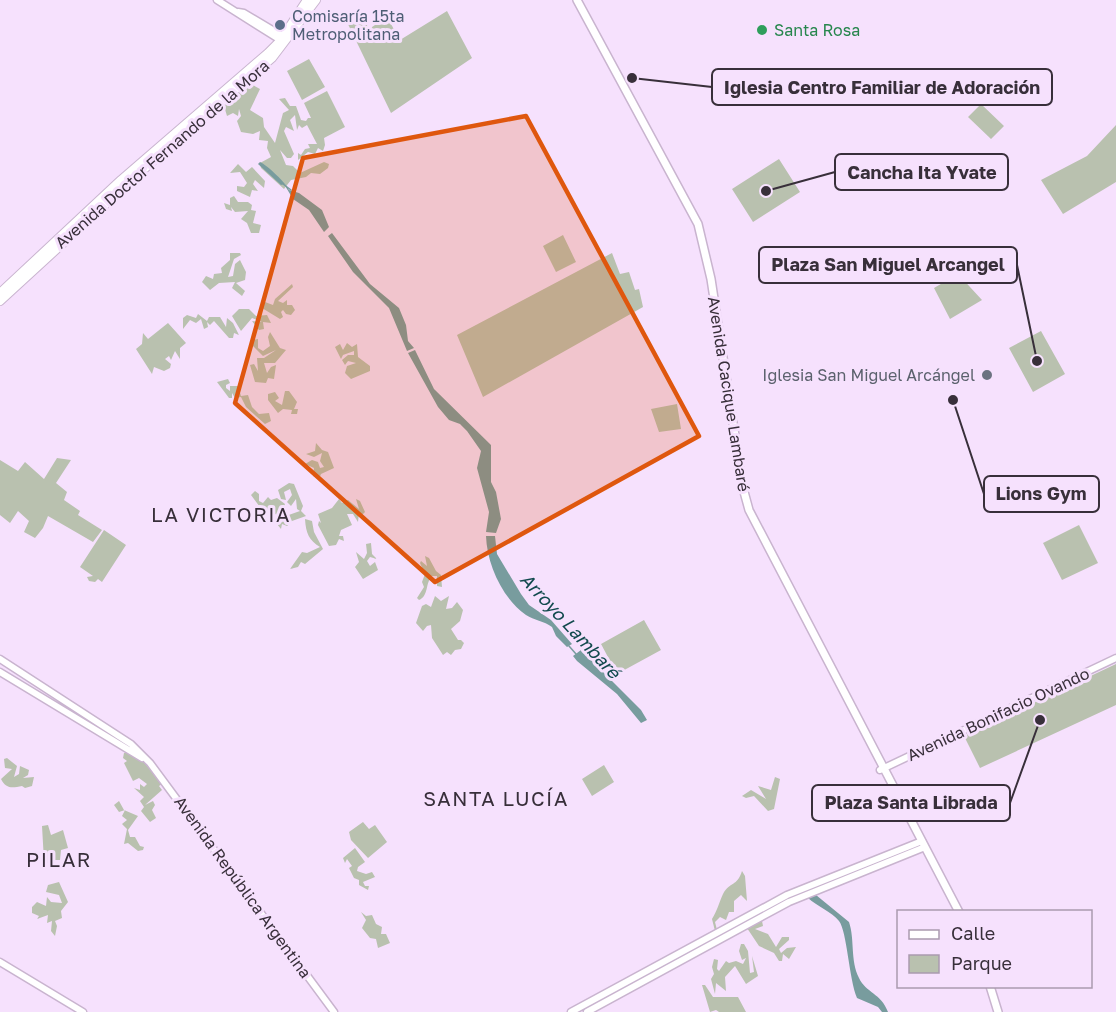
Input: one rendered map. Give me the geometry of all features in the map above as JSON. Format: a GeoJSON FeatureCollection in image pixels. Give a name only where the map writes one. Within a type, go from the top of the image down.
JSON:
{"type":"FeatureCollection","features":[{"type":"Feature","properties":{"kind":"highway","name":"Avenida Doctor Fernando de la Mora"},"geometry":{"type":"LineString","coordinates":[[0,293],[118,183],[284,40],[307,0]]}},
{"type":"Feature","properties":{"kind":"highway","name":"Avenida Doctor Fernando de la Mora"},"geometry":{"type":"LineString","coordinates":[[0,301],[284,40],[316,0]]}},
{"type":"Feature","properties":{"kind":"main road"},"geometry":{"type":"LineString","coordinates":[[217,0],[237,12],[244,13],[284,40]]}},
{"type":"Feature","properties":{"kind":"main road","name":"Avenida Cacique Lambaré"},"geometry":{"type":"LineString","coordinates":[[575,0],[686,206],[698,234],[710,287],[740,489],[746,511],[956,910]]}},
{"type":"Feature","properties":{"kind":"main road","name":"Avenida Bonifacio Ovando"},"geometry":{"type":"LineString","coordinates":[[882,769],[1116,658]]}},
{"type":"Feature","properties":{"kind":"main road","name":"Avenida República Argentina"},"geometry":{"type":"LineString","coordinates":[[0,659],[131,744],[150,763],[334,1012]]}},
{"type":"Feature","properties":{"kind":"main road","name":"Avenida República Argentina"},"geometry":{"type":"LineString","coordinates":[[0,672],[150,763]]}},
{"type":"Feature","properties":{"kind":"main road"},"geometry":{"type":"LineString","coordinates":[[571,1012],[780,899],[821,887],[922,845]]}},
{"type":"Feature","properties":{"kind":"main road"},"geometry":{"type":"LineString","coordinates":[[586,1012],[802,893]]}},
{"type":"Feature","properties":{"kind":"main road"},"geometry":{"type":"LineString","coordinates":[[0,962],[82,1012]]}},
{"type":"Feature","properties":{"kind":"main road"},"geometry":{"type":"LineString","coordinates":[[992,988],[1000,1012]]}},
{"type":"Feature","properties":{"kind":"highlighted area"},"geometry":{"type":"Polygon","coordinates":[[[526,116],[699,436],[435,582],[235,403],[303,158],[526,116]]]}},
{"type":"Feature","properties":{"kind":"green space"},"geometry":{"type":"Polygon","coordinates":[[[359,11],[369,29],[387,17],[400,40],[447,11],[472,58],[391,113],[346,20],[359,11]]]}},
{"type":"Feature","properties":{"kind":"green space"},"geometry":{"type":"Polygon","coordinates":[[[309,59],[325,87],[302,100],[287,71],[309,59]]]}},
{"type":"Feature","properties":{"kind":"green space"},"geometry":{"type":"Polygon","coordinates":[[[251,84],[260,89],[250,110],[263,118],[264,127],[275,143],[283,113],[289,110],[279,99],[285,98],[290,106],[296,106],[301,120],[306,121],[311,118],[304,103],[327,91],[345,127],[324,138],[323,151],[318,148],[315,154],[308,152],[298,160],[298,153],[301,155],[305,149],[310,148],[308,144],[317,144],[307,125],[302,128],[299,125],[297,130],[295,115],[290,120],[294,131],[286,127],[284,131],[294,154],[291,158],[287,158],[280,150],[286,165],[293,166],[300,173],[324,162],[329,164],[328,168],[320,174],[311,173],[306,177],[291,180],[284,189],[261,168],[260,163],[271,157],[267,148],[268,141],[259,140],[260,131],[253,134],[241,132],[237,121],[241,116],[239,109],[238,116],[233,113],[227,116],[224,106],[239,91],[251,84]]]}},
{"type":"Feature","properties":{"kind":"green space"},"geometry":{"type":"Polygon","coordinates":[[[981,104],[1004,126],[991,139],[968,117],[981,104]]]}},
{"type":"Feature","properties":{"kind":"green space"},"geometry":{"type":"Polygon","coordinates":[[[1116,125],[1116,182],[1063,214],[1041,180],[1087,156],[1116,125]]]}},
{"type":"Feature","properties":{"kind":"green space"},"geometry":{"type":"Polygon","coordinates":[[[779,159],[800,192],[753,222],[732,189],[779,159]]]}},
{"type":"Feature","properties":{"kind":"green space"},"geometry":{"type":"Polygon","coordinates":[[[238,164],[246,172],[252,167],[265,181],[264,188],[255,180],[253,184],[258,191],[252,190],[250,197],[237,191],[237,186],[244,187],[247,183],[240,172],[230,173],[238,164]]]}},
{"type":"Feature","properties":{"kind":"green space"},"geometry":{"type":"Polygon","coordinates":[[[234,196],[238,202],[248,202],[252,205],[251,210],[256,211],[253,223],[261,225],[259,233],[251,233],[247,223],[241,219],[248,211],[235,212],[231,207],[232,211],[226,209],[224,203],[230,205],[230,198],[234,196]]]}},
{"type":"Feature","properties":{"kind":"green space"},"geometry":{"type":"Polygon","coordinates":[[[563,235],[576,262],[556,272],[543,246],[563,235]]]}},
{"type":"Feature","properties":{"kind":"green space"},"geometry":{"type":"Polygon","coordinates":[[[230,253],[241,255],[234,259],[228,277],[233,276],[235,264],[240,260],[246,272],[245,280],[236,283],[245,291],[242,296],[232,288],[235,282],[219,283],[210,290],[202,282],[206,276],[213,279],[214,274],[222,273],[221,268],[230,260],[230,253]]]}},
{"type":"Feature","properties":{"kind":"green space"},"geometry":{"type":"Polygon","coordinates":[[[612,253],[620,274],[629,272],[635,290],[639,289],[643,307],[483,397],[457,335],[612,253]]]}},
{"type":"Feature","properties":{"kind":"green space"},"geometry":{"type":"Polygon","coordinates":[[[958,274],[982,300],[950,319],[934,288],[958,274]]]}},
{"type":"Feature","properties":{"kind":"green space"},"geometry":{"type":"Polygon","coordinates":[[[292,284],[293,287],[278,301],[283,303],[287,300],[287,305],[292,305],[295,310],[291,315],[286,314],[283,310],[281,312],[283,317],[280,319],[262,308],[265,302],[273,305],[275,299],[292,284]]]}},
{"type":"Feature","properties":{"kind":"green space"},"geometry":{"type":"Polygon","coordinates":[[[239,309],[249,309],[256,316],[267,315],[271,323],[263,322],[264,329],[259,330],[252,321],[262,322],[252,318],[241,331],[232,316],[239,309]]]}},
{"type":"Feature","properties":{"kind":"green space"},"geometry":{"type":"Polygon","coordinates":[[[198,314],[207,321],[209,317],[220,317],[226,327],[227,318],[233,323],[239,335],[234,333],[233,338],[229,338],[214,321],[210,325],[207,322],[208,327],[204,329],[201,319],[196,323],[190,320],[183,329],[183,318],[187,315],[196,318],[198,314]]]}},
{"type":"Feature","properties":{"kind":"green space"},"geometry":{"type":"Polygon","coordinates":[[[168,323],[186,343],[180,348],[180,359],[175,351],[171,360],[169,356],[165,359],[171,364],[170,368],[164,371],[154,367],[152,374],[136,349],[142,344],[143,333],[148,339],[168,323]]]}},
{"type":"Feature","properties":{"kind":"green space"},"geometry":{"type":"Polygon","coordinates":[[[1041,331],[1065,374],[1033,392],[1009,348],[1041,331]]]}},
{"type":"Feature","properties":{"kind":"green space"},"geometry":{"type":"Polygon","coordinates":[[[270,332],[280,348],[286,350],[275,363],[264,363],[267,373],[271,367],[276,365],[274,379],[268,378],[266,383],[255,382],[250,365],[254,364],[258,371],[257,358],[264,358],[276,350],[263,356],[252,345],[253,340],[258,339],[258,348],[263,351],[270,346],[268,337],[270,332]]]}},
{"type":"Feature","properties":{"kind":"green space"},"geometry":{"type":"Polygon","coordinates":[[[347,343],[352,347],[357,344],[358,357],[370,366],[370,371],[351,379],[345,373],[347,366],[356,363],[348,361],[345,365],[342,360],[348,355],[354,355],[354,351],[343,355],[341,359],[335,347],[340,344],[343,350],[347,343]]]}},
{"type":"Feature","properties":{"kind":"green space"},"geometry":{"type":"Polygon","coordinates":[[[228,379],[230,383],[226,385],[226,388],[230,391],[230,386],[238,386],[241,396],[248,395],[252,407],[259,414],[269,413],[271,421],[265,424],[246,407],[241,397],[235,398],[232,393],[232,398],[229,398],[217,382],[228,379]]]}},
{"type":"Feature","properties":{"kind":"green space"},"geometry":{"type":"Polygon","coordinates":[[[285,391],[289,391],[297,402],[294,409],[298,409],[297,414],[291,414],[292,410],[283,409],[278,413],[268,400],[268,394],[275,392],[279,398],[275,401],[282,405],[285,391]]]}},
{"type":"Feature","properties":{"kind":"green space"},"geometry":{"type":"Polygon","coordinates":[[[677,404],[681,429],[659,432],[651,409],[677,404]]]}},
{"type":"Feature","properties":{"kind":"green space"},"geometry":{"type":"Polygon","coordinates":[[[316,443],[322,450],[328,452],[334,468],[321,474],[319,479],[313,476],[314,468],[305,464],[312,460],[318,462],[320,468],[324,467],[320,461],[322,453],[314,457],[306,454],[315,451],[316,443]]]}},
{"type":"Feature","properties":{"kind":"green space"},"geometry":{"type":"Polygon","coordinates":[[[57,458],[71,460],[56,483],[67,492],[64,500],[80,511],[78,515],[102,530],[93,542],[48,516],[43,528],[35,538],[24,532],[29,521],[18,511],[10,523],[0,515],[0,460],[18,471],[25,462],[44,479],[57,458]]]}},
{"type":"Feature","properties":{"kind":"green space"},"geometry":{"type":"Polygon","coordinates":[[[289,483],[294,484],[303,506],[301,511],[306,516],[292,521],[287,526],[282,524],[281,529],[277,524],[282,522],[283,517],[300,511],[297,509],[296,499],[291,506],[287,502],[292,495],[290,489],[284,492],[286,500],[281,499],[278,490],[289,483]]]}},
{"type":"Feature","properties":{"kind":"green space"},"geometry":{"type":"Polygon","coordinates":[[[255,491],[259,494],[259,501],[263,503],[268,497],[271,500],[277,498],[285,504],[280,518],[273,512],[265,514],[251,495],[255,491]]]}},
{"type":"Feature","properties":{"kind":"green space"},"geometry":{"type":"Polygon","coordinates":[[[339,499],[342,503],[348,500],[359,509],[356,499],[360,501],[365,512],[362,515],[359,513],[358,522],[353,514],[347,514],[352,525],[341,530],[339,536],[343,536],[344,541],[339,539],[336,545],[329,546],[318,525],[319,521],[321,523],[318,514],[332,508],[339,499]]]}},
{"type":"Feature","properties":{"kind":"green space"},"geometry":{"type":"Polygon","coordinates":[[[305,519],[312,521],[314,532],[323,549],[305,564],[301,562],[298,567],[290,569],[302,552],[307,553],[320,547],[309,536],[305,519]]]}},
{"type":"Feature","properties":{"kind":"green space"},"geometry":{"type":"Polygon","coordinates":[[[1079,525],[1098,563],[1062,580],[1043,543],[1079,525]]]}},
{"type":"Feature","properties":{"kind":"green space"},"geometry":{"type":"Polygon","coordinates":[[[104,530],[126,545],[102,582],[98,579],[95,582],[89,581],[87,577],[93,576],[80,567],[104,530]]]}},
{"type":"Feature","properties":{"kind":"green space"},"geometry":{"type":"Polygon","coordinates":[[[371,543],[372,554],[377,559],[370,557],[367,561],[370,566],[375,562],[378,570],[363,579],[355,567],[359,562],[356,552],[364,559],[367,553],[366,544],[371,543]]]}},
{"type":"Feature","properties":{"kind":"green space"},"geometry":{"type":"Polygon","coordinates":[[[425,556],[441,575],[442,587],[437,586],[437,576],[432,576],[424,596],[419,600],[417,598],[424,587],[422,582],[425,574],[420,563],[421,561],[427,566],[425,556]]]}},
{"type":"Feature","properties":{"kind":"green space"},"geometry":{"type":"Polygon","coordinates":[[[435,596],[441,601],[449,596],[446,609],[452,608],[457,602],[463,610],[460,621],[451,629],[458,640],[464,643],[461,649],[455,650],[451,655],[447,652],[443,655],[432,638],[431,625],[423,631],[416,623],[422,606],[426,604],[431,607],[435,596]]]}},
{"type":"Feature","properties":{"kind":"green space"},"geometry":{"type":"Polygon","coordinates":[[[644,620],[661,650],[617,674],[601,644],[644,620]]]}},
{"type":"Feature","properties":{"kind":"green space"},"geometry":{"type":"Polygon","coordinates":[[[1116,664],[1116,705],[980,768],[964,736],[1116,664]]]}},
{"type":"Feature","properties":{"kind":"green space"},"geometry":{"type":"Polygon","coordinates":[[[128,752],[136,759],[146,762],[162,784],[159,786],[162,790],[145,805],[153,801],[155,805],[152,810],[156,818],[150,822],[141,811],[144,807],[140,801],[144,797],[134,788],[140,790],[140,784],[144,787],[147,784],[139,778],[133,781],[124,763],[127,761],[123,758],[124,753],[128,752]]]}},
{"type":"Feature","properties":{"kind":"green space"},"geometry":{"type":"Polygon","coordinates":[[[7,758],[17,766],[14,777],[19,774],[20,766],[29,770],[28,775],[23,778],[34,777],[32,786],[25,788],[5,785],[1,779],[12,769],[5,768],[4,759],[7,758]]]}},
{"type":"Feature","properties":{"kind":"green space"},"geometry":{"type":"Polygon","coordinates":[[[604,765],[614,782],[592,796],[582,779],[604,765]]]}},
{"type":"Feature","properties":{"kind":"green space"},"geometry":{"type":"Polygon","coordinates":[[[775,777],[780,779],[774,809],[768,811],[754,796],[746,798],[742,796],[751,790],[766,799],[758,786],[771,790],[775,777]]]}},
{"type":"Feature","properties":{"kind":"green space"},"geometry":{"type":"Polygon","coordinates":[[[119,801],[124,810],[119,812],[114,805],[119,801]]]}},
{"type":"Feature","properties":{"kind":"green space"},"geometry":{"type":"Polygon","coordinates":[[[125,810],[138,816],[128,830],[130,837],[135,837],[140,846],[144,847],[143,850],[138,851],[128,843],[124,844],[127,829],[122,824],[127,820],[122,816],[125,810]]]}},
{"type":"Feature","properties":{"kind":"green space"},"geometry":{"type":"Polygon","coordinates":[[[363,822],[369,829],[375,825],[387,842],[368,858],[351,840],[349,832],[363,822]]]}},
{"type":"Feature","properties":{"kind":"green space"},"geometry":{"type":"Polygon","coordinates":[[[48,825],[51,835],[63,830],[68,848],[61,850],[60,860],[54,860],[56,868],[44,861],[42,826],[48,825]]]}},
{"type":"Feature","properties":{"kind":"green space"},"geometry":{"type":"Polygon","coordinates":[[[355,848],[365,862],[358,867],[357,871],[366,874],[372,872],[375,877],[363,882],[365,886],[369,886],[368,890],[359,885],[359,880],[354,878],[349,868],[352,866],[347,859],[345,863],[343,858],[355,848]]]}},
{"type":"Feature","properties":{"kind":"green space"},"geometry":{"type":"Polygon","coordinates":[[[742,871],[745,876],[747,901],[741,895],[734,901],[734,912],[729,912],[726,920],[720,917],[715,922],[717,930],[715,931],[712,919],[723,894],[738,880],[742,871]]]}},
{"type":"Feature","properties":{"kind":"green space"},"geometry":{"type":"Polygon","coordinates":[[[59,882],[68,902],[61,911],[62,918],[55,921],[57,926],[55,936],[51,931],[52,921],[47,923],[48,915],[37,919],[39,916],[32,913],[32,907],[37,902],[46,906],[47,897],[51,902],[62,903],[59,895],[46,892],[48,885],[59,882]]]}},
{"type":"Feature","properties":{"kind":"green space"},"geometry":{"type":"Polygon","coordinates":[[[770,908],[755,922],[762,921],[763,926],[755,929],[768,934],[776,947],[782,937],[789,937],[789,940],[779,949],[781,953],[787,948],[796,947],[789,959],[783,954],[782,961],[779,961],[774,953],[759,946],[747,928],[720,935],[770,908]]]}},
{"type":"Feature","properties":{"kind":"green space"},"geometry":{"type":"Polygon","coordinates":[[[361,912],[366,916],[372,915],[376,924],[382,927],[381,934],[386,934],[390,943],[378,948],[376,939],[370,938],[362,928],[366,920],[361,912]]]}},
{"type":"Feature","properties":{"kind":"green space"},"geometry":{"type":"Polygon","coordinates":[[[741,944],[744,944],[748,951],[750,973],[754,972],[752,956],[758,976],[746,984],[735,966],[725,977],[726,991],[716,983],[715,994],[711,979],[714,974],[712,967],[714,959],[718,960],[717,969],[719,971],[726,961],[743,964],[746,958],[742,960],[739,951],[741,944]]]}},
{"type":"Feature","properties":{"kind":"green space"},"geometry":{"type":"Polygon","coordinates":[[[702,985],[705,985],[713,997],[738,997],[746,1012],[716,1010],[710,1012],[702,985]]]}},
{"type":"Feature","properties":{"kind":"shaded area"},"geometry":{"type":"Polygon","coordinates":[[[260,162],[276,175],[285,184],[289,190],[299,193],[322,210],[329,227],[324,232],[309,210],[293,199],[284,184],[281,185],[258,164],[260,162]]]}},
{"type":"Feature","properties":{"kind":"shaded area"},"geometry":{"type":"Polygon","coordinates":[[[332,233],[370,284],[399,308],[406,325],[408,341],[414,348],[407,351],[389,308],[353,272],[328,236],[332,233]]]}},
{"type":"Feature","properties":{"kind":"shaded area"},"geometry":{"type":"Polygon","coordinates":[[[415,350],[434,389],[491,445],[491,482],[496,492],[501,519],[496,533],[486,532],[489,512],[477,468],[481,451],[467,431],[460,424],[449,420],[438,407],[408,353],[415,350]]]}},
{"type":"Feature","properties":{"kind":"shaded area"},"geometry":{"type":"Polygon","coordinates":[[[486,536],[495,536],[497,554],[529,605],[551,620],[572,644],[567,647],[556,636],[552,627],[526,615],[517,608],[497,580],[489,558],[486,536]]]}},
{"type":"Feature","properties":{"kind":"shaded area"},"geometry":{"type":"Polygon","coordinates":[[[581,650],[641,710],[647,720],[641,723],[617,694],[577,661],[573,656],[581,650]]]}},
{"type":"Feature","properties":{"kind":"shaded area"},"geometry":{"type":"Polygon","coordinates":[[[816,895],[849,922],[854,964],[859,978],[882,1001],[888,1012],[882,1012],[878,1007],[857,998],[842,926],[832,915],[808,898],[816,895]]]}},
{"type":"Feature","properties":{"kind":"waterway","name":"Arroyo Lambaré"},"geometry":{"type":"LineString","coordinates":[[283,184],[291,190]]}},
{"type":"Feature","properties":{"kind":"waterway","name":"Arroyo Lambaré"},"geometry":{"type":"LineString","coordinates":[[569,646],[576,654]]}},
{"type":"Feature","properties":{"kind":"place","name":"Comisaría 15ta Metropolitana"},"geometry":{"type":"Point","coordinates":[280,25]}},
{"type":"Feature","properties":{"kind":"place","name":"Santa Rosa"},"geometry":{"type":"Point","coordinates":[762,30]}},
{"type":"Feature","properties":{"kind":"place","name":"Iglesia Centro Familiar de Adoración"},"geometry":{"type":"Point","coordinates":[632,78]}},
{"type":"Feature","properties":{"kind":"place","name":"Cancha Ita Yvate"},"geometry":{"type":"Point","coordinates":[766,191]}},
{"type":"Feature","properties":{"kind":"place","name":"Plaza San Miguel Arcangel"},"geometry":{"type":"Point","coordinates":[1037,361]}},
{"type":"Feature","properties":{"kind":"place","name":"Iglesia San Miguel Arcángel"},"geometry":{"type":"Point","coordinates":[987,375]}},
{"type":"Feature","properties":{"kind":"place","name":"Lions Gym"},"geometry":{"type":"Point","coordinates":[953,400]}},
{"type":"Feature","properties":{"kind":"place","name":"Plaza Santa Librada"},"geometry":{"type":"Point","coordinates":[1040,720]}},
{"type":"Feature","properties":{"kind":"district","name":"LA VICTORIA"},"geometry":{"type":"Point","coordinates":[221,515]}},
{"type":"Feature","properties":{"kind":"district","name":"SANTA LUCÍA"},"geometry":{"type":"Point","coordinates":[496,799]}},
{"type":"Feature","properties":{"kind":"district","name":"PILAR"},"geometry":{"type":"Point","coordinates":[59,860]}}]}
